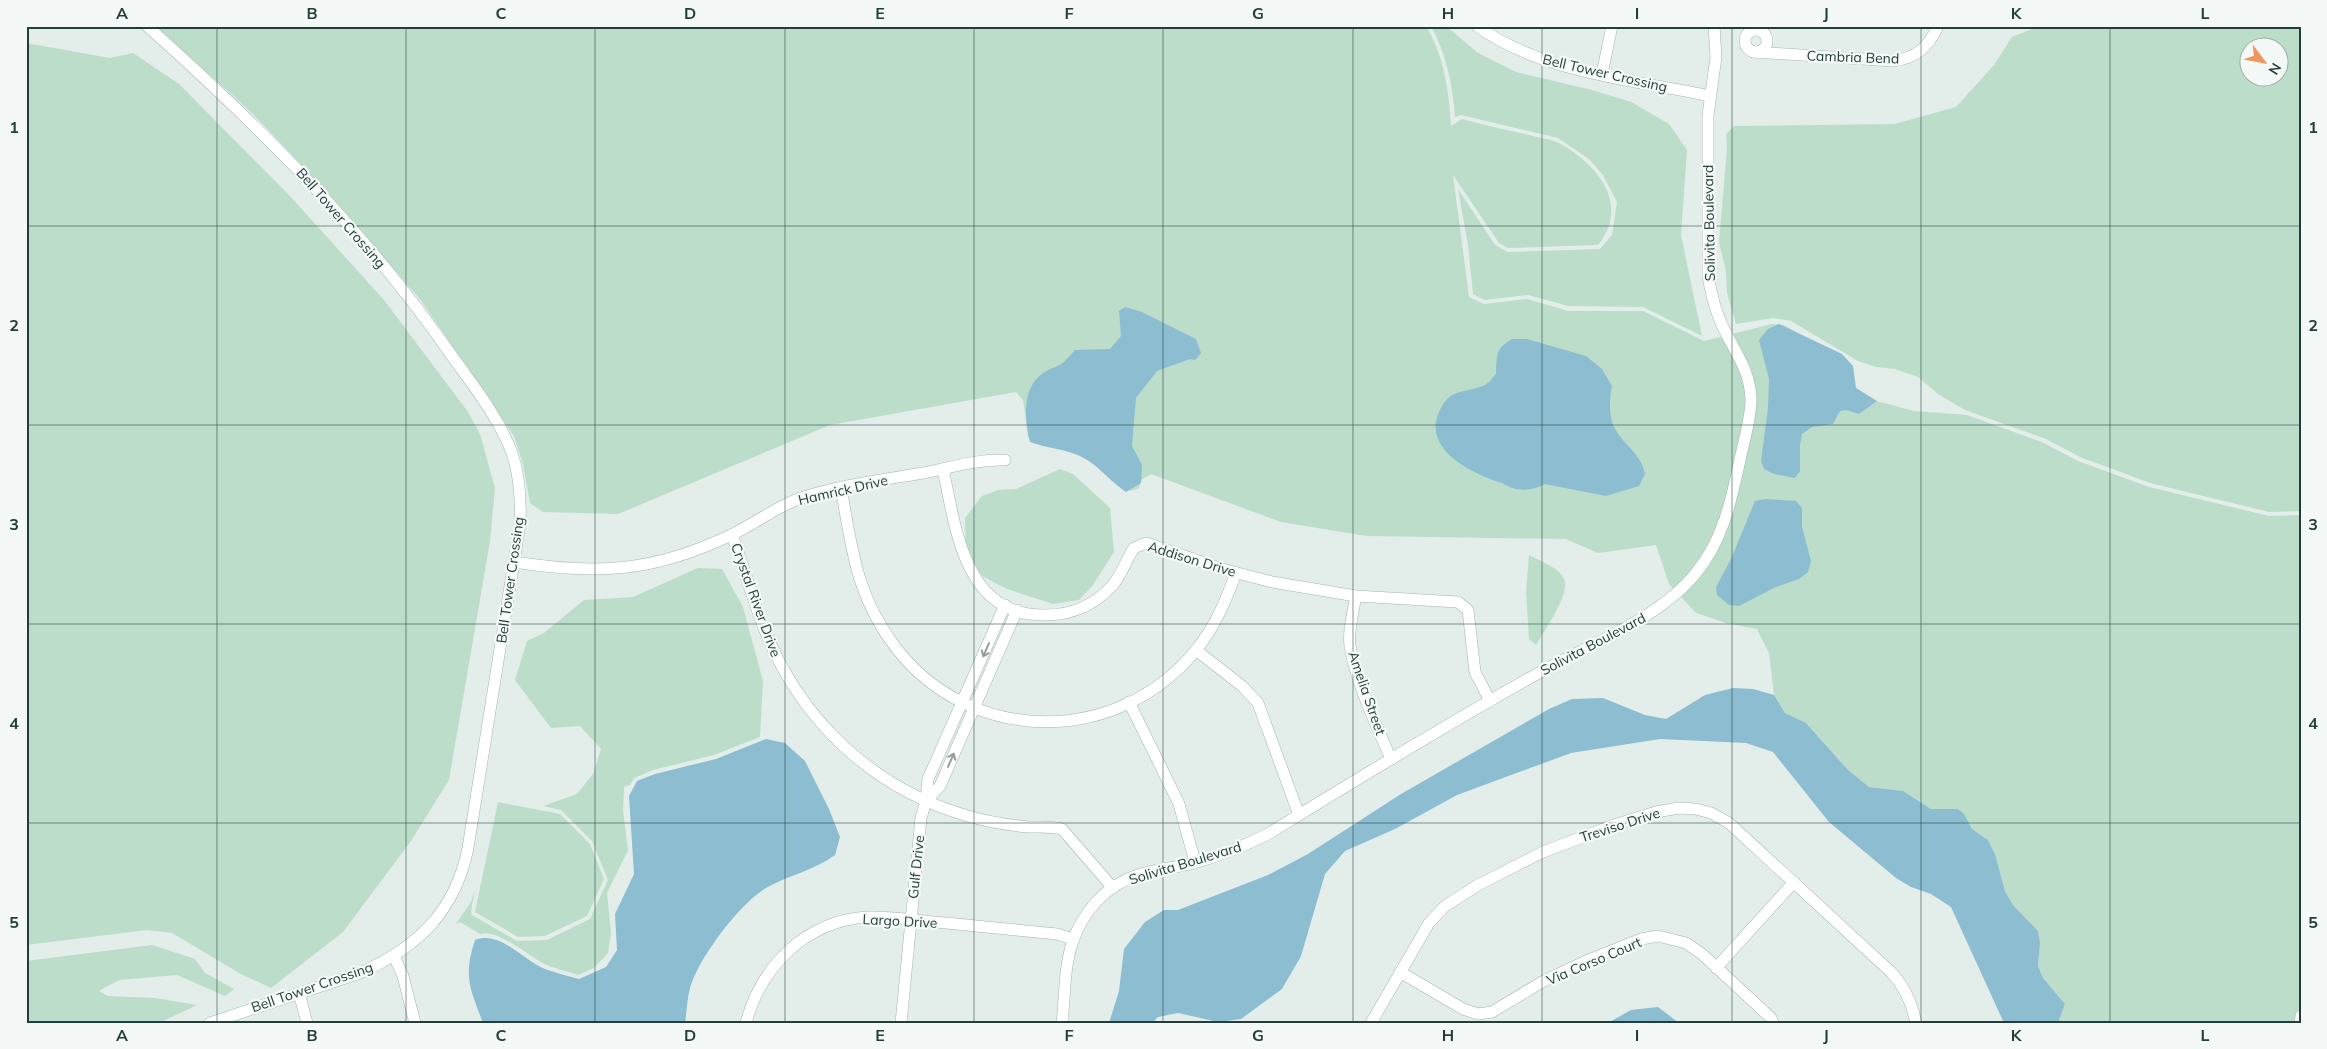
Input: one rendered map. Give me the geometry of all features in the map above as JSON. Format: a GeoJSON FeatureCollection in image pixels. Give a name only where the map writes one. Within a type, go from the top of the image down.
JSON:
{"type":"FeatureCollection","features":[{"type":"Feature","properties":{"kind":"street","name":"Bell Tower Crossing"},"geometry":{"type":"LineString","coordinates":[[146,26],[249,120],[334,208],[414,304],[476,390],[504,434],[517,473],[520,510],[514,562],[468,848],[462,872],[449,900],[431,926],[413,943],[394,956],[360,973],[210,1023]]}},
{"type":"Feature","properties":{"kind":"street","name":"Bell Tower Crossing"},"geometry":{"type":"LineString","coordinates":[[1477,26],[1505,43],[1539,59],[1560,66],[1710,96]]}},
{"type":"Feature","properties":{"kind":"street"},"geometry":{"type":"LineString","coordinates":[[1602,74],[1612,26]]}},
{"type":"Feature","properties":{"kind":"street","name":"Solivita Boulevard"},"geometry":{"type":"LineString","coordinates":[[1062,1023],[1069,953],[1074,939],[1087,914],[1101,897],[1113,888],[1140,874],[1195,862],[1245,845],[1268,834],[1490,701],[1659,608],[1679,592],[1711,552],[1723,529],[1745,437],[1751,398],[1748,375],[1742,360],[1722,325],[1711,292],[1708,276],[1708,124],[1716,57],[1714,26]]}},
{"type":"Feature","properties":{"kind":"street","name":"Cambria Bend"},"geometry":{"type":"LineString","coordinates":[[1754,52],[1893,61],[1909,59],[1924,48],[1933,38],[1938,26]]}},
{"type":"Feature","properties":{"kind":"street","name":"Hamrick Drive"},"geometry":{"type":"LineString","coordinates":[[514,562],[577,570],[631,567],[680,556],[732,535],[786,504],[815,494],[942,469],[993,460],[1005,460]]}},
{"type":"Feature","properties":{"kind":"street","name":"Addison Drive"},"geometry":{"type":"LineString","coordinates":[[942,469],[964,559],[980,585],[1005,605],[1032,614],[1052,615],[1071,612],[1089,605],[1110,588],[1122,571],[1130,552],[1142,543],[1236,573],[1301,588],[1356,596],[1458,602],[1466,606],[1470,614],[1472,656],[1475,672],[1490,701]]}},
{"type":"Feature","properties":{"kind":"street"},"geometry":{"type":"LineString","coordinates":[[841,488],[857,573],[873,612],[896,647],[909,663],[948,696],[962,704],[1020,720],[1059,722],[1097,715],[1130,702],[1162,682],[1196,650],[1222,608],[1236,573]]}},
{"type":"Feature","properties":{"kind":"street","name":"Crystal River Drive"},"geometry":{"type":"LineString","coordinates":[[732,535],[764,628],[780,663],[800,696],[834,737],[860,761],[895,785],[926,801],[988,821],[1062,829],[1113,888]]}},
{"type":"Feature","properties":{"kind":"street","name":"Amelia Street"},"geometry":{"type":"LineString","coordinates":[[1356,596],[1350,646],[1368,703],[1391,759]]}},
{"type":"Feature","properties":{"kind":"street","name":"Gulf Drive"},"geometry":{"type":"LineString","coordinates":[[901,1023],[921,818],[926,801],[928,779],[1005,605]]}},
{"type":"Feature","properties":{"kind":"street","name":"Gulf Drive"},"geometry":{"type":"LineString","coordinates":[[926,801],[940,786],[1017,610]]}},
{"type":"Feature","properties":{"kind":"street"},"geometry":{"type":"LineString","coordinates":[[1196,650],[1242,686],[1258,703],[1299,815]]}},
{"type":"Feature","properties":{"kind":"street"},"geometry":{"type":"LineString","coordinates":[[1130,702],[1179,804],[1195,862]]}},
{"type":"Feature","properties":{"kind":"street","name":"Treviso Drive"},"geometry":{"type":"LineString","coordinates":[[1371,1023],[1429,923],[1445,906],[1478,885],[1543,852],[1656,812],[1679,808],[1711,813],[1729,822],[1891,972],[1903,985],[1914,1009],[1916,1023]]}},
{"type":"Feature","properties":{"kind":"street"},"geometry":{"type":"LineString","coordinates":[[1716,968],[1794,882]]}},
{"type":"Feature","properties":{"kind":"street","name":"Largo Drive"},"geometry":{"type":"LineString","coordinates":[[746,1023],[753,1000],[766,976],[790,949],[820,929],[854,919],[878,917],[1057,934],[1074,939]]}},
{"type":"Feature","properties":{"kind":"street","name":"Via Corso Court"},"geometry":{"type":"LineString","coordinates":[[1400,972],[1463,1009],[1478,1014],[1499,1009],[1542,982],[1586,961],[1640,939],[1658,936],[1686,943],[1771,1018],[1773,1023]]}},
{"type":"Feature","properties":{"kind":"street"},"geometry":{"type":"LineString","coordinates":[[394,956],[403,976],[415,1023]]}},
{"type":"Feature","properties":{"kind":"street"},"geometry":{"type":"LineString","coordinates":[[299,992],[308,1023]]}},
{"type":"Feature","properties":{"kind":"street"},"geometry":{"type":"LineString","coordinates":[[2300,1023],[2301,1016]]}},
{"type":"Feature","properties":{"kind":"green space"},"geometry":{"type":"Polygon","coordinates":[[[156,26],[1426,26],[1437,49],[1445,74],[1451,126],[1462,119],[1559,143],[1586,162],[1597,174],[1605,186],[1610,200],[1611,215],[1607,230],[1598,245],[1508,248],[1499,243],[1453,175],[1469,297],[1484,304],[1527,299],[1568,311],[1643,311],[1704,341],[1772,324],[1784,325],[1834,354],[1850,394],[1914,411],[1967,415],[2044,443],[2078,461],[2149,487],[2269,516],[2301,515],[2301,1023],[2061,1023],[2059,1020],[2065,1004],[2043,978],[2038,966],[2040,943],[2038,931],[2013,905],[2005,891],[1995,854],[1988,840],[1972,829],[1958,809],[1931,809],[1903,791],[1869,787],[1848,770],[1806,723],[1785,713],[1774,695],[1769,653],[1757,629],[1726,623],[1696,613],[1669,584],[1656,545],[1598,553],[1566,539],[1366,536],[1281,522],[1151,474],[1141,480],[1139,488],[1131,491],[1120,486],[1091,461],[1066,449],[1036,443],[1028,437],[1023,400],[1016,392],[830,425],[618,514],[543,512],[530,503],[523,464],[514,436],[420,299],[324,189],[252,113],[156,26]]]}},
{"type":"Feature","properties":{"kind":"green space"},"geometry":{"type":"Polygon","coordinates":[[[1431,26],[1446,26],[1478,53],[1516,72],[1592,90],[1631,102],[1669,124],[1687,150],[1681,235],[1702,336],[1643,307],[1568,306],[1528,295],[1484,300],[1473,294],[1468,245],[1458,189],[1495,245],[1508,252],[1600,249],[1612,235],[1617,202],[1603,175],[1589,159],[1558,138],[1461,115],[1455,117],[1448,70],[1441,47],[1431,26]]]}},
{"type":"Feature","properties":{"kind":"green space"},"geometry":{"type":"Polygon","coordinates":[[[2040,26],[2301,26],[2301,511],[2269,512],[2150,483],[2080,457],[2046,439],[1965,410],[1938,394],[1918,377],[1895,369],[1876,367],[1858,361],[1791,321],[1773,318],[1736,324],[1727,293],[1726,271],[1719,242],[1727,149],[1726,134],[1734,126],[1895,124],[1956,107],[1994,65],[2012,37],[2040,26]]]}},
{"type":"Feature","properties":{"kind":"green space"},"geometry":{"type":"Polygon","coordinates":[[[26,43],[110,58],[133,53],[179,84],[289,195],[384,300],[468,412],[480,434],[495,488],[490,541],[449,780],[411,841],[343,932],[271,988],[241,974],[172,933],[147,930],[26,945],[26,43]]]}},
{"type":"Feature","properties":{"kind":"green space"},"geometry":{"type":"Polygon","coordinates":[[[1060,469],[1073,474],[1110,508],[1114,552],[1093,585],[1079,600],[1053,604],[1007,589],[982,576],[966,551],[965,518],[982,496],[998,490],[1016,489],[1060,469]]]}},
{"type":"Feature","properties":{"kind":"green space"},"geometry":{"type":"Polygon","coordinates":[[[1529,555],[1558,571],[1564,579],[1565,585],[1564,593],[1556,612],[1536,645],[1529,639],[1526,591],[1529,555]]]}},
{"type":"Feature","properties":{"kind":"green space"},"geometry":{"type":"Polygon","coordinates":[[[698,568],[722,569],[743,607],[763,681],[760,737],[714,755],[653,770],[634,778],[630,785],[624,787],[623,811],[628,850],[607,893],[611,933],[608,953],[594,968],[578,975],[557,969],[496,935],[480,934],[460,922],[456,924],[471,902],[475,890],[472,915],[517,941],[547,940],[590,919],[608,880],[592,841],[561,810],[543,806],[577,794],[593,774],[601,749],[580,726],[551,728],[515,680],[527,641],[544,633],[584,600],[633,597],[698,568]]]}},
{"type":"Feature","properties":{"kind":"green space"},"geometry":{"type":"Polygon","coordinates":[[[498,802],[560,814],[590,844],[604,879],[587,916],[545,936],[518,937],[475,912],[498,802]]]}},
{"type":"Feature","properties":{"kind":"green space"},"geometry":{"type":"Polygon","coordinates":[[[152,945],[195,959],[205,973],[234,989],[225,996],[177,975],[119,980],[99,991],[108,996],[155,998],[197,1005],[159,1023],[26,1023],[26,961],[152,945]]]}},
{"type":"Feature","properties":{"kind":"water"},"geometry":{"type":"Polygon","coordinates":[[[1125,307],[1142,312],[1196,339],[1201,353],[1195,360],[1190,359],[1157,371],[1136,398],[1132,446],[1142,465],[1141,483],[1126,492],[1086,459],[1030,442],[1026,414],[1026,404],[1031,387],[1043,373],[1063,363],[1075,350],[1110,349],[1121,336],[1119,311],[1125,307]]]}},
{"type":"Feature","properties":{"kind":"water"},"geometry":{"type":"Polygon","coordinates":[[[1779,324],[1842,354],[1853,366],[1856,388],[1877,401],[1859,414],[1846,410],[1840,411],[1833,424],[1812,427],[1802,434],[1800,471],[1795,478],[1774,474],[1764,469],[1761,461],[1768,408],[1769,379],[1759,340],[1768,329],[1779,324]]]}},
{"type":"Feature","properties":{"kind":"water"},"geometry":{"type":"Polygon","coordinates":[[[1512,339],[1527,339],[1586,356],[1602,369],[1612,386],[1610,410],[1614,427],[1637,456],[1643,467],[1645,474],[1639,486],[1606,496],[1545,484],[1531,489],[1516,489],[1465,467],[1444,449],[1438,438],[1436,426],[1443,404],[1448,398],[1458,392],[1477,388],[1488,383],[1496,374],[1497,357],[1500,349],[1512,339]]]}},
{"type":"Feature","properties":{"kind":"water"},"geometry":{"type":"Polygon","coordinates":[[[1766,499],[1796,501],[1802,508],[1802,527],[1811,561],[1808,572],[1799,579],[1776,587],[1739,606],[1729,605],[1717,595],[1716,587],[1731,559],[1755,501],[1766,499]]]}},
{"type":"Feature","properties":{"kind":"water"},"geometry":{"type":"Polygon","coordinates":[[[1733,688],[1753,689],[1774,695],[1785,713],[1806,723],[1848,770],[1869,787],[1903,791],[1931,809],[1958,809],[1964,814],[1972,829],[1988,840],[1995,854],[2005,891],[2013,905],[2038,931],[2040,943],[2038,966],[2043,978],[2065,1004],[2059,1020],[2061,1023],[2004,1023],[1951,907],[1931,894],[1911,887],[1896,878],[1829,822],[1773,752],[1746,743],[1660,739],[1571,753],[1457,795],[1395,829],[1345,851],[1325,874],[1301,956],[1282,989],[1241,1019],[1218,1022],[1178,1013],[1158,1017],[1152,1023],[1109,1023],[1119,991],[1124,949],[1145,922],[1164,910],[1178,910],[1268,875],[1308,854],[1401,794],[1549,709],[1572,699],[1603,698],[1645,715],[1666,719],[1705,695],[1733,688]]]}},
{"type":"Feature","properties":{"kind":"water"},"geometry":{"type":"Polygon","coordinates":[[[766,739],[785,743],[805,761],[829,809],[840,837],[835,855],[818,865],[766,888],[744,906],[732,919],[710,948],[694,976],[689,992],[685,1023],[483,1023],[472,991],[469,973],[471,953],[475,940],[484,938],[502,942],[545,969],[579,979],[606,967],[617,950],[615,914],[634,874],[629,796],[637,781],[655,774],[716,759],[766,739]]]}},
{"type":"Feature","properties":{"kind":"water"},"geometry":{"type":"Polygon","coordinates":[[[1658,1007],[1679,1023],[1608,1023],[1631,1010],[1658,1007]]]}}]}
